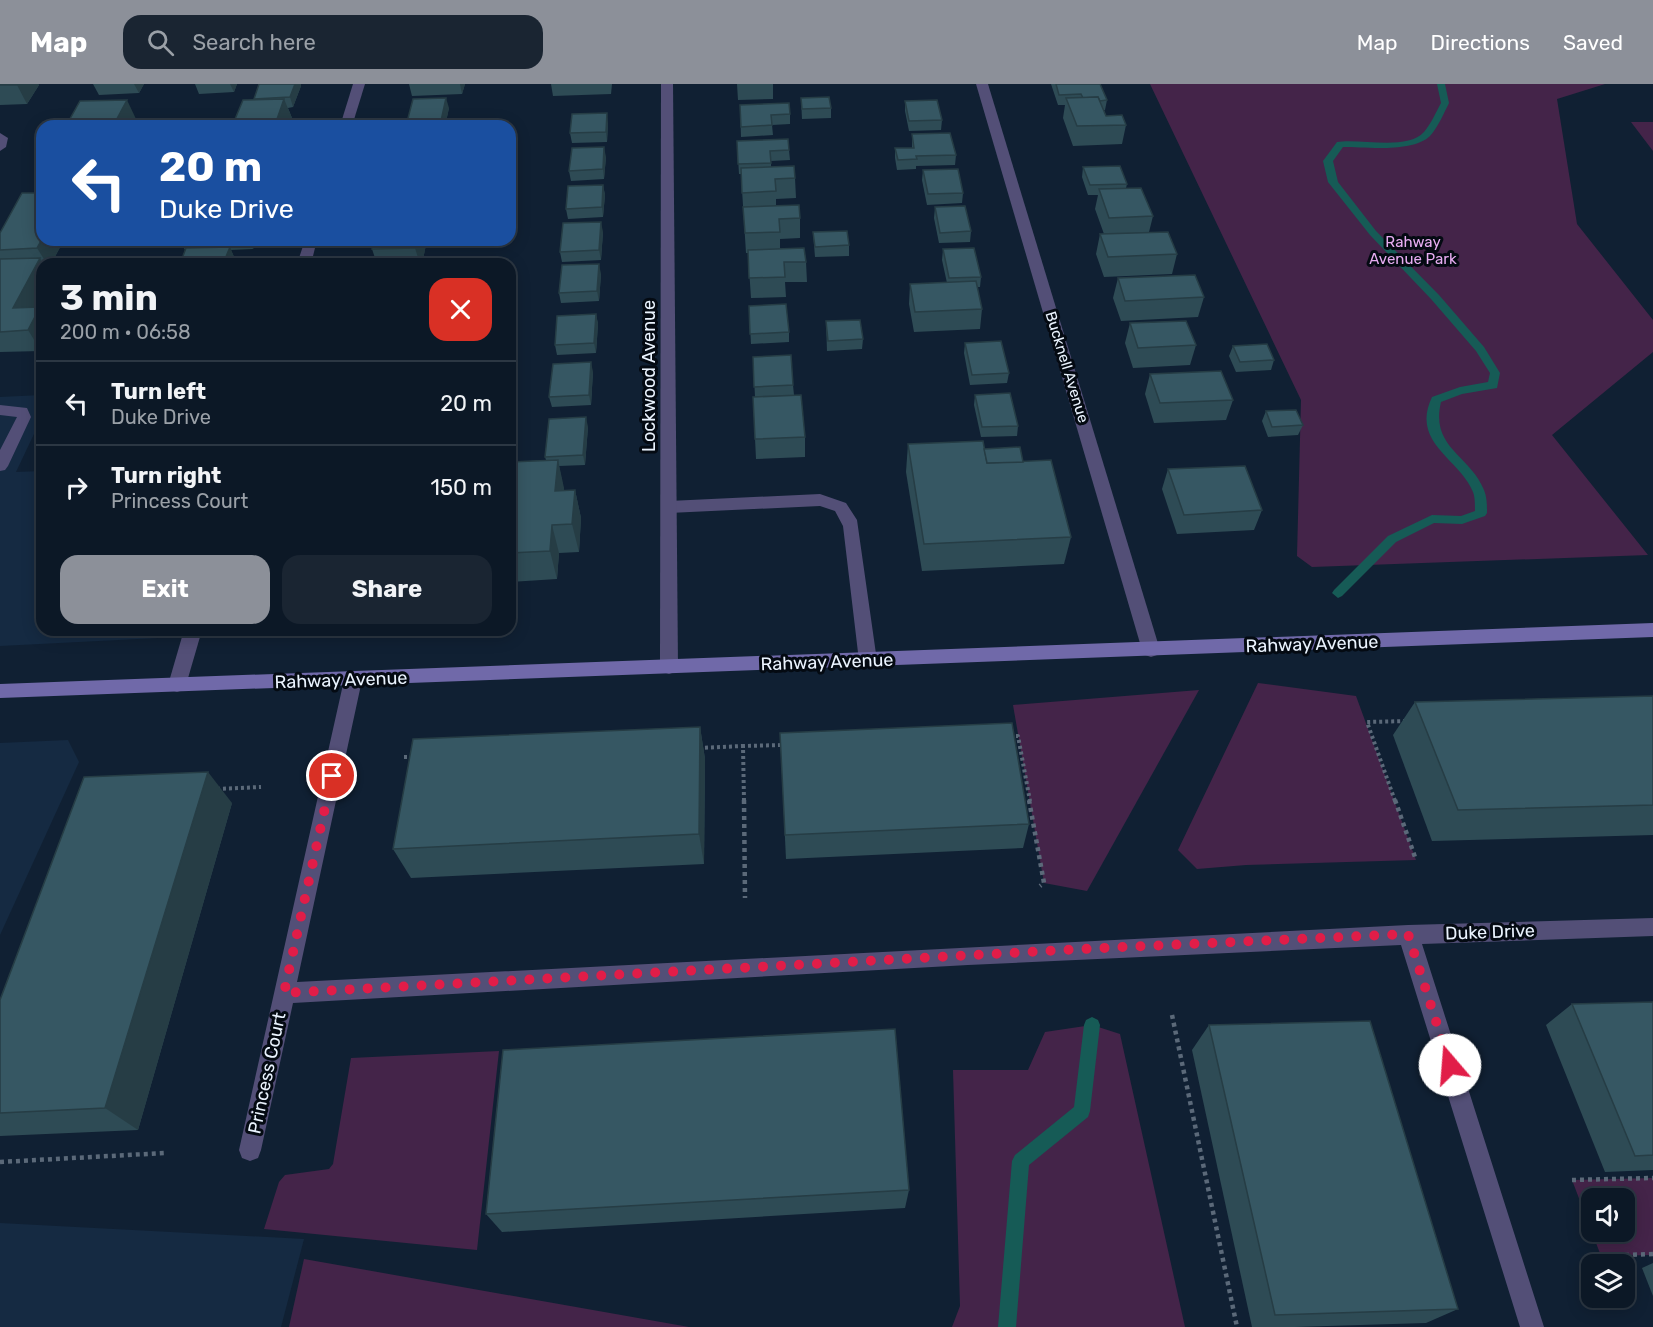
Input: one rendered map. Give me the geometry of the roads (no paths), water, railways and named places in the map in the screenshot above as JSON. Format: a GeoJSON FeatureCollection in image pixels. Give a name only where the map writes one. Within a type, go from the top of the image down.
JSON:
{"type":"FeatureCollection","features":[{"type":"Feature","properties":{"kind":"street"},"geometry":{"type":"LineString","coordinates":[[348,120],[358,84]]}},
{"type":"Feature","properties":{"kind":"street","name":"Lockwood Avenue"},"geometry":{"type":"LineString","coordinates":[[667,84],[669,668]]}},
{"type":"Feature","properties":{"kind":"street","name":"Bucknell Avenue"},"geometry":{"type":"LineString","coordinates":[[982,84],[1151,650]]}},
{"type":"Feature","properties":{"kind":"street"},"geometry":{"type":"LineString","coordinates":[[0,138],[3,138],[0,147]]}},
{"type":"Feature","properties":{"kind":"street"},"geometry":{"type":"LineString","coordinates":[[0,410],[22,411],[24,417],[0,466]]}},
{"type":"Feature","properties":{"kind":"street"},"geometry":{"type":"LineString","coordinates":[[669,507],[820,500],[841,506],[849,513],[868,661]]}},
{"type":"Feature","properties":{"kind":"street","name":"Rahway Avenue"},"geometry":{"type":"LineString","coordinates":[[0,691],[868,661],[1653,630]]}},
{"type":"Feature","properties":{"kind":"street"},"geometry":{"type":"LineString","coordinates":[[177,685],[191,636]]}},
{"type":"Feature","properties":{"kind":"street","name":"Princess Court"},"geometry":{"type":"LineString","coordinates":[[250,1150],[353,680]]}},
{"type":"Feature","properties":{"kind":"street","name":"Duke Drive"},"geometry":{"type":"LineString","coordinates":[[284,993],[1090,949],[1408,934],[1653,927]]}},
{"type":"Feature","properties":{"kind":"street"},"geometry":{"type":"LineString","coordinates":[[1408,934],[1532,1327]]}},
{"type":"Feature","properties":{"kind":"waterway"},"geometry":{"type":"LineString","coordinates":[[1338,593],[1392,539],[1432,519],[1462,520],[1481,513],[1478,489],[1444,448],[1433,427],[1432,414],[1436,400],[1460,391],[1493,385],[1495,373],[1480,349],[1435,297],[1373,233],[1333,182],[1328,161],[1340,144],[1396,145],[1419,140],[1428,133],[1445,103],[1441,84]]}},
{"type":"Feature","properties":{"kind":"waterway"},"geometry":{"type":"LineString","coordinates":[[1007,1327],[1021,1161],[1082,1111],[1092,1025]]}},
{"type":"Feature","properties":{"kind":"park label","name":"Rahway Avenue Park"},"geometry":{"type":"Point","coordinates":[1413,250]}}]}
